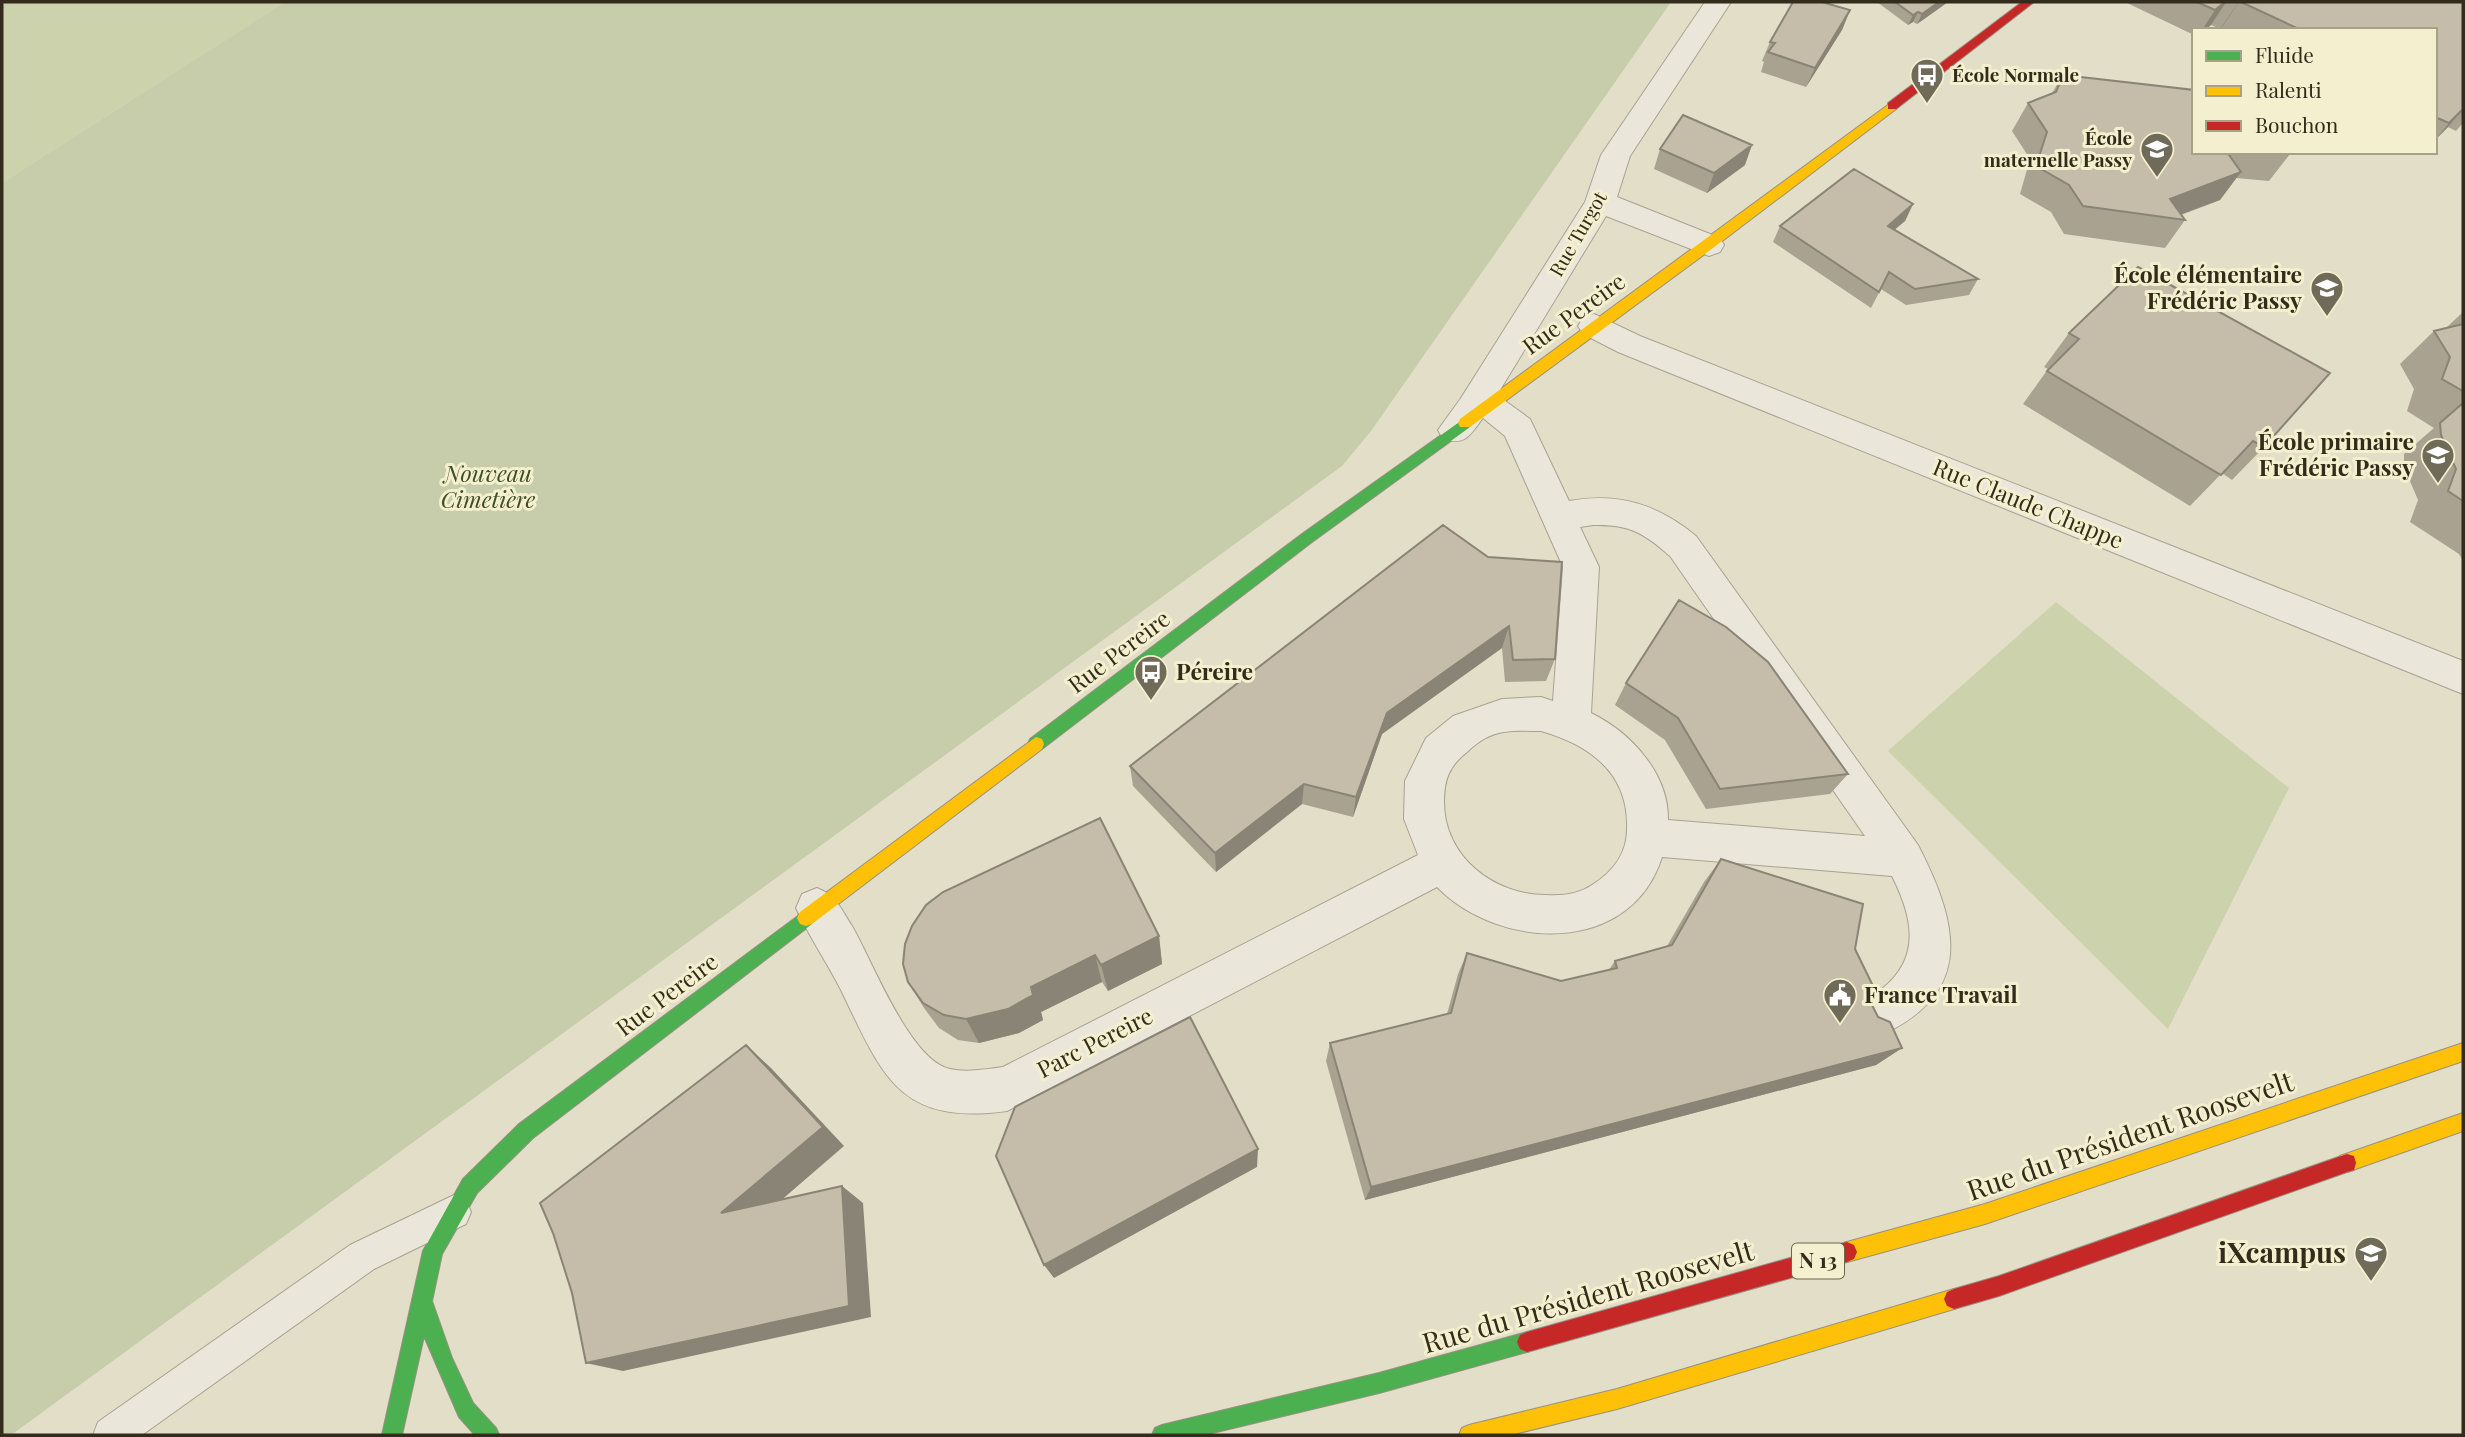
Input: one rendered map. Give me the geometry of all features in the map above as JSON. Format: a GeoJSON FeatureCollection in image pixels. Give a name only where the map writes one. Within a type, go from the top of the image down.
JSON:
{"type":"FeatureCollection","features":[{"type":"Feature","properties":{"kind":"street","name":"Rue Turgot"},"geometry":{"type":"LineString","coordinates":[[1455,430],[1474,407],[1600,202],[1616,155],[1718,2]]}},
{"type":"Feature","properties":{"kind":"street","name":"Rue Pereire"},"geometry":{"type":"LineString","coordinates":[[392,1435],[433,1251],[470,1186],[526,1131],[817,908],[1594,326],[1709,245],[2029,2]]}},
{"type":"Feature","properties":{"kind":"street"},"geometry":{"type":"LineString","coordinates":[[1600,202],[1709,245]]}},
{"type":"Feature","properties":{"kind":"street","name":"Rue Claude Chappe"},"geometry":{"type":"LineString","coordinates":[[1594,326],[1655,354],[2463,678]]}},
{"type":"Feature","properties":{"kind":"street"},"geometry":{"type":"LineString","coordinates":[[1489,405],[1518,428],[1581,567],[1571,721]]}},
{"type":"Feature","properties":{"kind":"street"},"geometry":{"type":"LineString","coordinates":[[1557,517],[1599,509],[1629,513],[1659,526],[1683,545],[1904,858],[1926,903],[1931,948],[1919,983],[1890,1010],[1870,1019]]}},
{"type":"Feature","properties":{"kind":"street"},"geometry":{"type":"LineString","coordinates":[[1505,713],[1540,713],[1571,721],[1602,738],[1630,767],[1642,789],[1647,807],[1648,837],[1637,869],[1618,892],[1582,911],[1560,915],[1525,914],[1490,902],[1454,877],[1442,863],[1427,836],[1421,797],[1426,774],[1446,743],[1473,723],[1505,713]]}},
{"type":"Feature","properties":{"kind":"street"},"geometry":{"type":"LineString","coordinates":[[1648,837],[1904,858]]}},
{"type":"Feature","properties":{"kind":"street","name":"Parc Pereire"},"geometry":{"type":"LineString","coordinates":[[817,908],[852,966],[892,1049],[908,1070],[950,1092],[986,1093],[1007,1089],[1442,863]]}},
{"type":"Feature","properties":{"kind":"street","name":"Rue du Président Roosevelt"},"geometry":{"type":"LineString","coordinates":[[1162,1435],[1379,1383],[1985,1214],[2463,1052]]}},
{"type":"Feature","properties":{"kind":"street"},"geometry":{"type":"LineString","coordinates":[[1469,1435],[1617,1399],[1999,1286],[2463,1122]]}},
{"type":"Feature","properties":{"kind":"street"},"geometry":{"type":"LineString","coordinates":[[422,1299],[443,1361],[466,1410],[489,1435]]}},
{"type":"Feature","properties":{"kind":"lane"},"geometry":{"type":"LineString","coordinates":[[111,1435],[362,1257],[454,1212]]}},
{"type":"Feature","properties":{"kind":"green space"},"geometry":{"type":"Polygon","coordinates":[[[2,2],[285,2],[2,183],[2,2]]]}},
{"type":"Feature","properties":{"kind":"green space","name":"Nouveau Cimetière"},"geometry":{"type":"Polygon","coordinates":[[[285,2],[1671,2],[1371,431],[1342,466],[11,1435],[2,1435],[2,183],[285,2]]]}},
{"type":"Feature","properties":{"kind":"green space"},"geometry":{"type":"Polygon","coordinates":[[[2056,602],[2289,788],[2168,1029],[1888,751],[2056,602]]]}},
{"type":"Feature","properties":{"kind":"building"},"geometry":{"type":"Polygon","coordinates":[[[1793,2],[1822,2],[1850,10],[1815,68],[1768,52],[1775,43],[1770,42],[1793,2]]]}},
{"type":"Feature","properties":{"kind":"building"},"geometry":{"type":"Polygon","coordinates":[[[1895,2],[1939,2],[1922,14],[1918,12],[1913,15],[1895,2]]]}},
{"type":"Feature","properties":{"kind":"building"},"geometry":{"type":"Polygon","coordinates":[[[2197,2],[2225,2],[2215,10],[2197,2]]]}},
{"type":"Feature","properties":{"kind":"building"},"geometry":{"type":"Polygon","coordinates":[[[2241,2],[2463,2],[2463,109],[2449,123],[2437,118],[2437,28],[2297,28],[2241,2]]]}},
{"type":"Feature","properties":{"kind":"building"},"geometry":{"type":"Polygon","coordinates":[[[2063,75],[2192,90],[2192,154],[2228,154],[2241,172],[2170,199],[2185,220],[2083,206],[2069,185],[2036,166],[2047,132],[2028,103],[2056,92],[2063,75]]]}},
{"type":"Feature","properties":{"kind":"building"},"geometry":{"type":"Polygon","coordinates":[[[1683,115],[1752,145],[1714,173],[1660,149],[1683,115]]]}},
{"type":"Feature","properties":{"kind":"building"},"geometry":{"type":"Polygon","coordinates":[[[1854,169],[1913,204],[1888,226],[1978,279],[1915,289],[1889,272],[1879,292],[1780,226],[1854,169]]]}},
{"type":"Feature","properties":{"kind":"building"},"geometry":{"type":"Polygon","coordinates":[[[2138,267],[2330,373],[2264,447],[2253,441],[2221,475],[2047,371],[2079,339],[2069,333],[2138,267]]]}},
{"type":"Feature","properties":{"kind":"building"},"geometry":{"type":"Polygon","coordinates":[[[2463,324],[2463,391],[2442,379],[2450,357],[2434,331],[2463,324]]]}},
{"type":"Feature","properties":{"kind":"building"},"geometry":{"type":"Polygon","coordinates":[[[2463,403],[2463,501],[2448,491],[2456,469],[2441,435],[2440,423],[2463,403]]]}},
{"type":"Feature","properties":{"kind":"building"},"geometry":{"type":"Polygon","coordinates":[[[1443,525],[1488,557],[1562,562],[1555,659],[1513,660],[1509,626],[1387,713],[1356,797],[1304,784],[1215,853],[1130,766],[1443,525]]]}},
{"type":"Feature","properties":{"kind":"building"},"geometry":{"type":"Polygon","coordinates":[[[1679,600],[1726,627],[1768,662],[1848,774],[1720,789],[1678,718],[1626,683],[1679,600]]]}},
{"type":"Feature","properties":{"kind":"building"},"geometry":{"type":"Polygon","coordinates":[[[1100,818],[1159,936],[1101,965],[1095,955],[1031,987],[1033,995],[1008,1009],[966,1019],[944,1015],[923,1003],[908,982],[903,964],[905,944],[912,926],[926,905],[943,892],[1100,818]]]}},
{"type":"Feature","properties":{"kind":"building"},"geometry":{"type":"Polygon","coordinates":[[[1721,859],[1863,904],[1855,949],[1875,990],[1870,1001],[1878,1017],[1890,1022],[1902,1048],[1371,1187],[1330,1043],[1451,1013],[1467,953],[1561,981],[1617,968],[1615,961],[1672,945],[1721,859]]]}},
{"type":"Feature","properties":{"kind":"building"},"geometry":{"type":"Polygon","coordinates":[[[1190,1017],[1258,1149],[1044,1265],[996,1156],[1015,1107],[1190,1017]]]}},
{"type":"Feature","properties":{"kind":"building"},"geometry":{"type":"Polygon","coordinates":[[[746,1045],[823,1127],[721,1213],[842,1186],[849,1306],[586,1363],[572,1293],[553,1233],[540,1203],[746,1045]]]}},
{"type":"Feature","properties":{"kind":"traffic: fast"},"geometry":{"type":"LineString","coordinates":[[1036,744],[1307,538],[1465,423]]}},
{"type":"Feature","properties":{"kind":"traffic: fast"},"geometry":{"type":"LineString","coordinates":[[392,1435],[433,1251],[470,1186],[526,1131],[806,918]]}},
{"type":"Feature","properties":{"kind":"traffic: fast"},"geometry":{"type":"LineString","coordinates":[[422,1301],[443,1361],[466,1410],[489,1435]]}},
{"type":"Feature","properties":{"kind":"traffic: fast"},"geometry":{"type":"LineString","coordinates":[[1162,1435],[1379,1383],[1527,1342]]}},
{"type":"Feature","properties":{"kind":"traffic: slow"},"geometry":{"type":"LineString","coordinates":[[1465,423],[1709,245],[1892,106]]}},
{"type":"Feature","properties":{"kind":"traffic: slow"},"geometry":{"type":"LineString","coordinates":[[806,918],[1036,744]]}},
{"type":"Feature","properties":{"kind":"traffic: slow"},"geometry":{"type":"LineString","coordinates":[[1847,1252],[1985,1214],[2463,1052]]}},
{"type":"Feature","properties":{"kind":"traffic: slow"},"geometry":{"type":"LineString","coordinates":[[2347,1163],[2463,1122]]}},
{"type":"Feature","properties":{"kind":"traffic: slow"},"geometry":{"type":"LineString","coordinates":[[1469,1435],[1617,1399],[1954,1299]]}},
{"type":"Feature","properties":{"kind":"traffic: jam"},"geometry":{"type":"LineString","coordinates":[[1892,106],[2029,2]]}},
{"type":"Feature","properties":{"kind":"traffic: jam"},"geometry":{"type":"LineString","coordinates":[[1954,1299],[1999,1286],[2347,1163]]}},
{"type":"Feature","properties":{"kind":"traffic: jam"},"geometry":{"type":"LineString","coordinates":[[1527,1342],[1847,1252]]}},
{"type":"Feature","properties":{"kind":"place","name":"École Normale"},"geometry":{"type":"Point","coordinates":[1927,105]}},
{"type":"Feature","properties":{"kind":"place","name":"École maternelle Passy"},"geometry":{"type":"Point","coordinates":[2157,179]}},
{"type":"Feature","properties":{"kind":"place","name":"École élémentaire Frédéric Passy"},"geometry":{"type":"Point","coordinates":[2327,318]}},
{"type":"Feature","properties":{"kind":"place","name":"École primaire Frédéric Passy"},"geometry":{"type":"Point","coordinates":[2438,485]}},
{"type":"Feature","properties":{"kind":"place","name":"Péreire"},"geometry":{"type":"Point","coordinates":[1151,702]}},
{"type":"Feature","properties":{"kind":"place","name":"France Travail"},"geometry":{"type":"Point","coordinates":[1840,1025]}},
{"type":"Feature","properties":{"kind":"place","name":"iXcampus"},"geometry":{"type":"Point","coordinates":[2371,1283]}}]}
